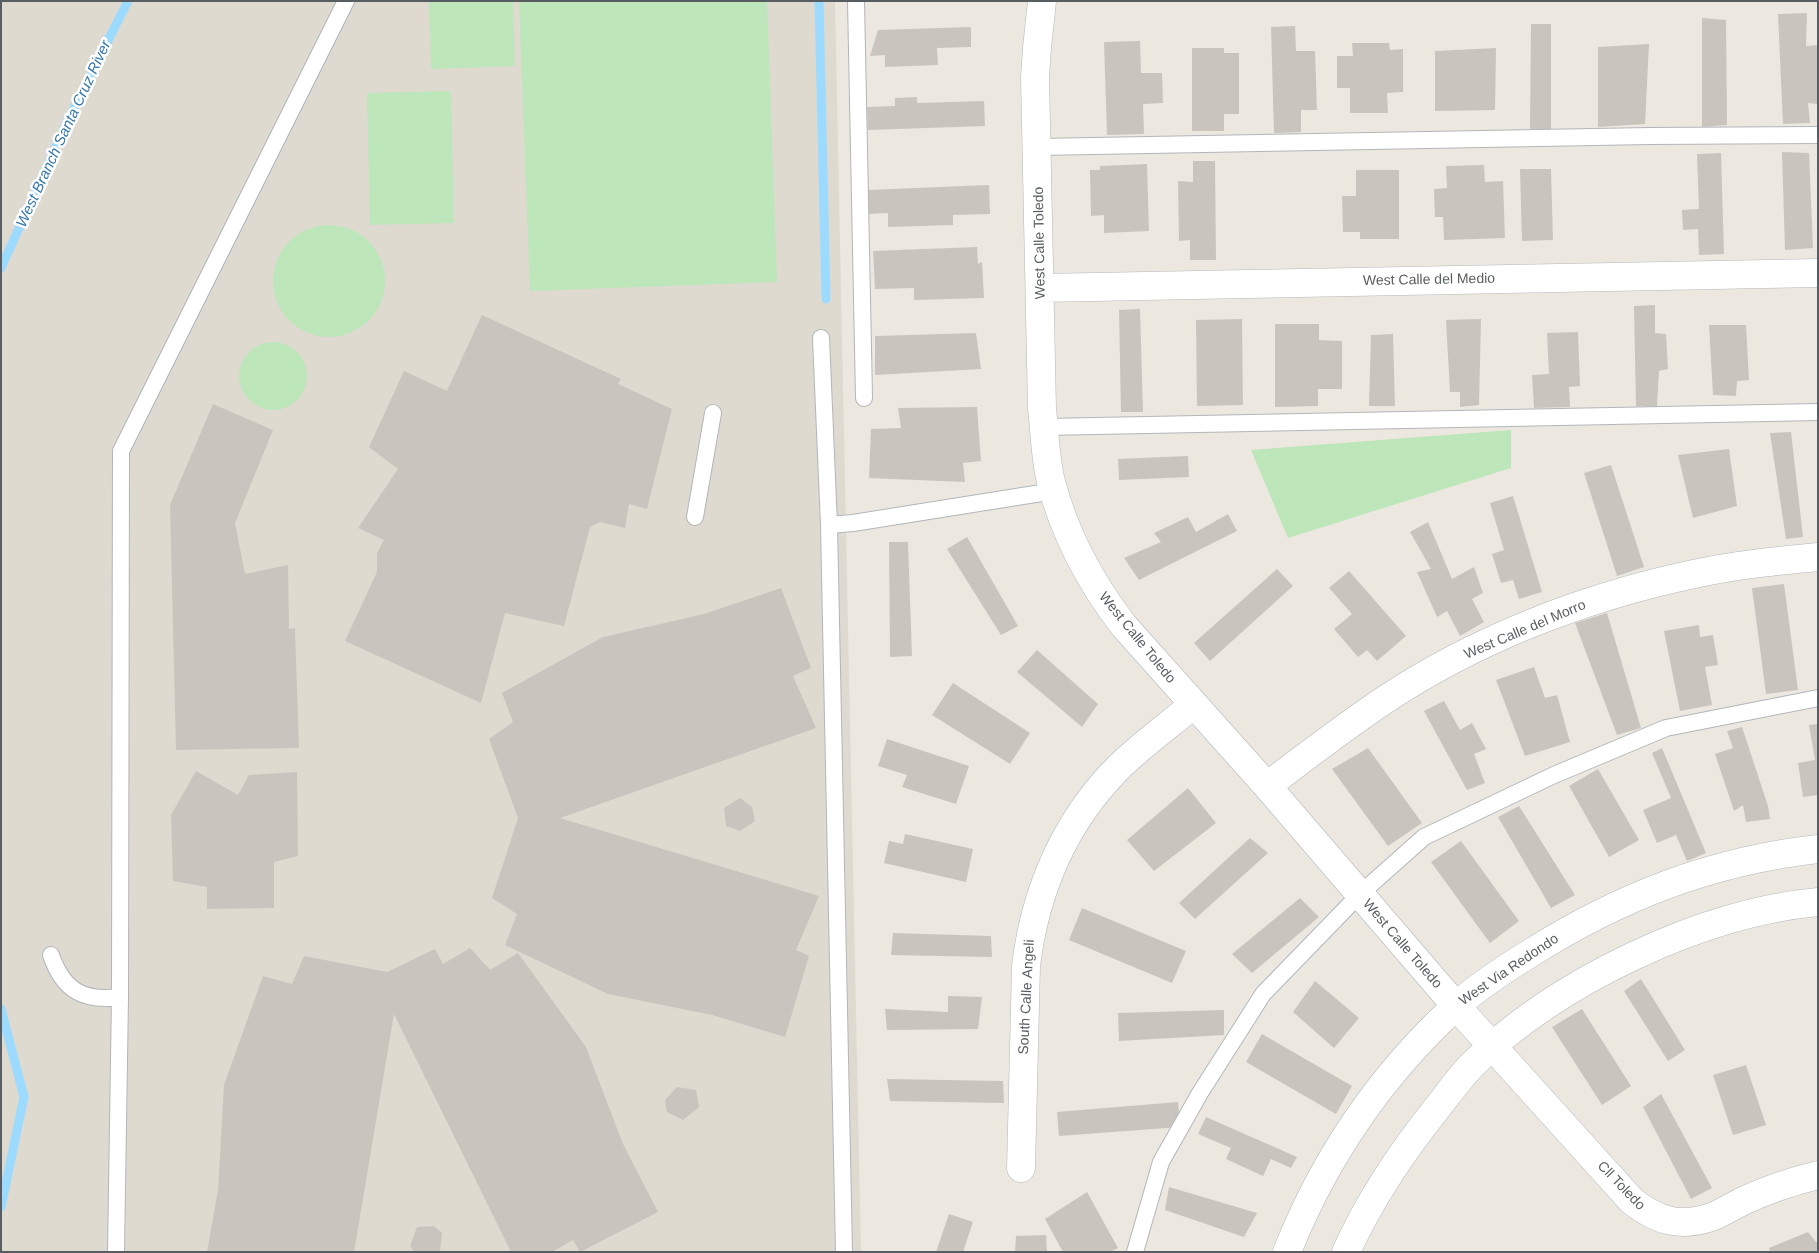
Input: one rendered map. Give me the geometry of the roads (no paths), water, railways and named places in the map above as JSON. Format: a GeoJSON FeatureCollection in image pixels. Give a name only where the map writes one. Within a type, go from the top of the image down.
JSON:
{"type":"FeatureCollection","features":[{"type":"Feature","properties":{"kind":"street","name":"West Calle Toledo"},"geometry":{"type":"LineString","coordinates":[[1042,1],[1035,77],[1041,288],[1042,409],[1045,446],[1054,491],[1074,547],[1105,602],[1124,626],[1267,786],[1456,1006],[1493,1046]]}},
{"type":"Feature","properties":{"kind":"street","name":"West Calle del Medio"},"geometry":{"type":"LineString","coordinates":[[1041,288],[1818,273]]}},
{"type":"Feature","properties":{"kind":"street","name":"West Calle del Morro"},"geometry":{"type":"LineString","coordinates":[[1267,786],[1383,701],[1447,664],[1512,632],[1582,605],[1655,583],[1737,566],[1818,557]]}},
{"type":"Feature","properties":{"kind":"street","name":"South Calle Angeli"},"geometry":{"type":"LineString","coordinates":[[1021,1168],[1026,966],[1030,939],[1045,883],[1054,860],[1067,836],[1099,789],[1138,750],[1193,705]]}},
{"type":"Feature","properties":{"kind":"street","name":"West Via Redondo"},"geometry":{"type":"LineString","coordinates":[[1287,1252],[1310,1198],[1345,1136],[1402,1062],[1456,1006],[1510,966],[1567,930],[1641,894],[1681,878],[1722,866],[1758,858],[1818,849]]}},
{"type":"Feature","properties":{"kind":"street"},"geometry":{"type":"LineString","coordinates":[[1346,1252],[1371,1202],[1402,1153],[1456,1083],[1493,1046],[1535,1012],[1599,973],[1664,942],[1733,919],[1768,910],[1818,902]]}},
{"type":"Feature","properties":{"kind":"street","name":"Cll Toledo"},"geometry":{"type":"LineString","coordinates":[[1493,1046],[1632,1201],[1646,1212],[1663,1220],[1682,1223],[1714,1216],[1772,1188],[1818,1176]]}},
{"type":"Feature","properties":{"kind":"lane"},"geometry":{"type":"LineString","coordinates":[[116,1252],[120,997],[121,451],[346,1]]}},
{"type":"Feature","properties":{"kind":"lane"},"geometry":{"type":"LineString","coordinates":[[856,1],[864,398]]}},
{"type":"Feature","properties":{"kind":"lane"},"geometry":{"type":"LineString","coordinates":[[1038,147],[1650,136],[1818,135]]}},
{"type":"Feature","properties":{"kind":"lane"},"geometry":{"type":"LineString","coordinates":[[821,338],[829,524],[844,1252]]}},
{"type":"Feature","properties":{"kind":"lane"},"geometry":{"type":"LineString","coordinates":[[1044,427],[1818,412]]}},
{"type":"Feature","properties":{"kind":"lane"},"geometry":{"type":"LineString","coordinates":[[695,517],[713,414]]}},
{"type":"Feature","properties":{"kind":"lane"},"geometry":{"type":"LineString","coordinates":[[829,524],[863,522],[1054,491]]}},
{"type":"Feature","properties":{"kind":"lane"},"geometry":{"type":"LineString","coordinates":[[1135,1252],[1161,1162],[1200,1093],[1263,994],[1360,894],[1424,838],[1554,775],[1666,728],[1818,698]]}},
{"type":"Feature","properties":{"kind":"lane"},"geometry":{"type":"LineString","coordinates":[[51,955],[57,972],[69,986],[84,995],[102,999],[120,997]]}},
{"type":"Feature","properties":{"kind":"waterway","name":"West Branch Santa Cruz River"},"geometry":{"type":"LineString","coordinates":[[1,268],[66,124],[128,1]]}},
{"type":"Feature","properties":{"kind":"waterway"},"geometry":{"type":"LineString","coordinates":[[819,1],[826,299]]}},
{"type":"Feature","properties":{"kind":"waterway","name":"West Branch Santa Cruz River"},"geometry":{"type":"LineString","coordinates":[[1,1009],[24,1097],[1,1207]]}}]}
